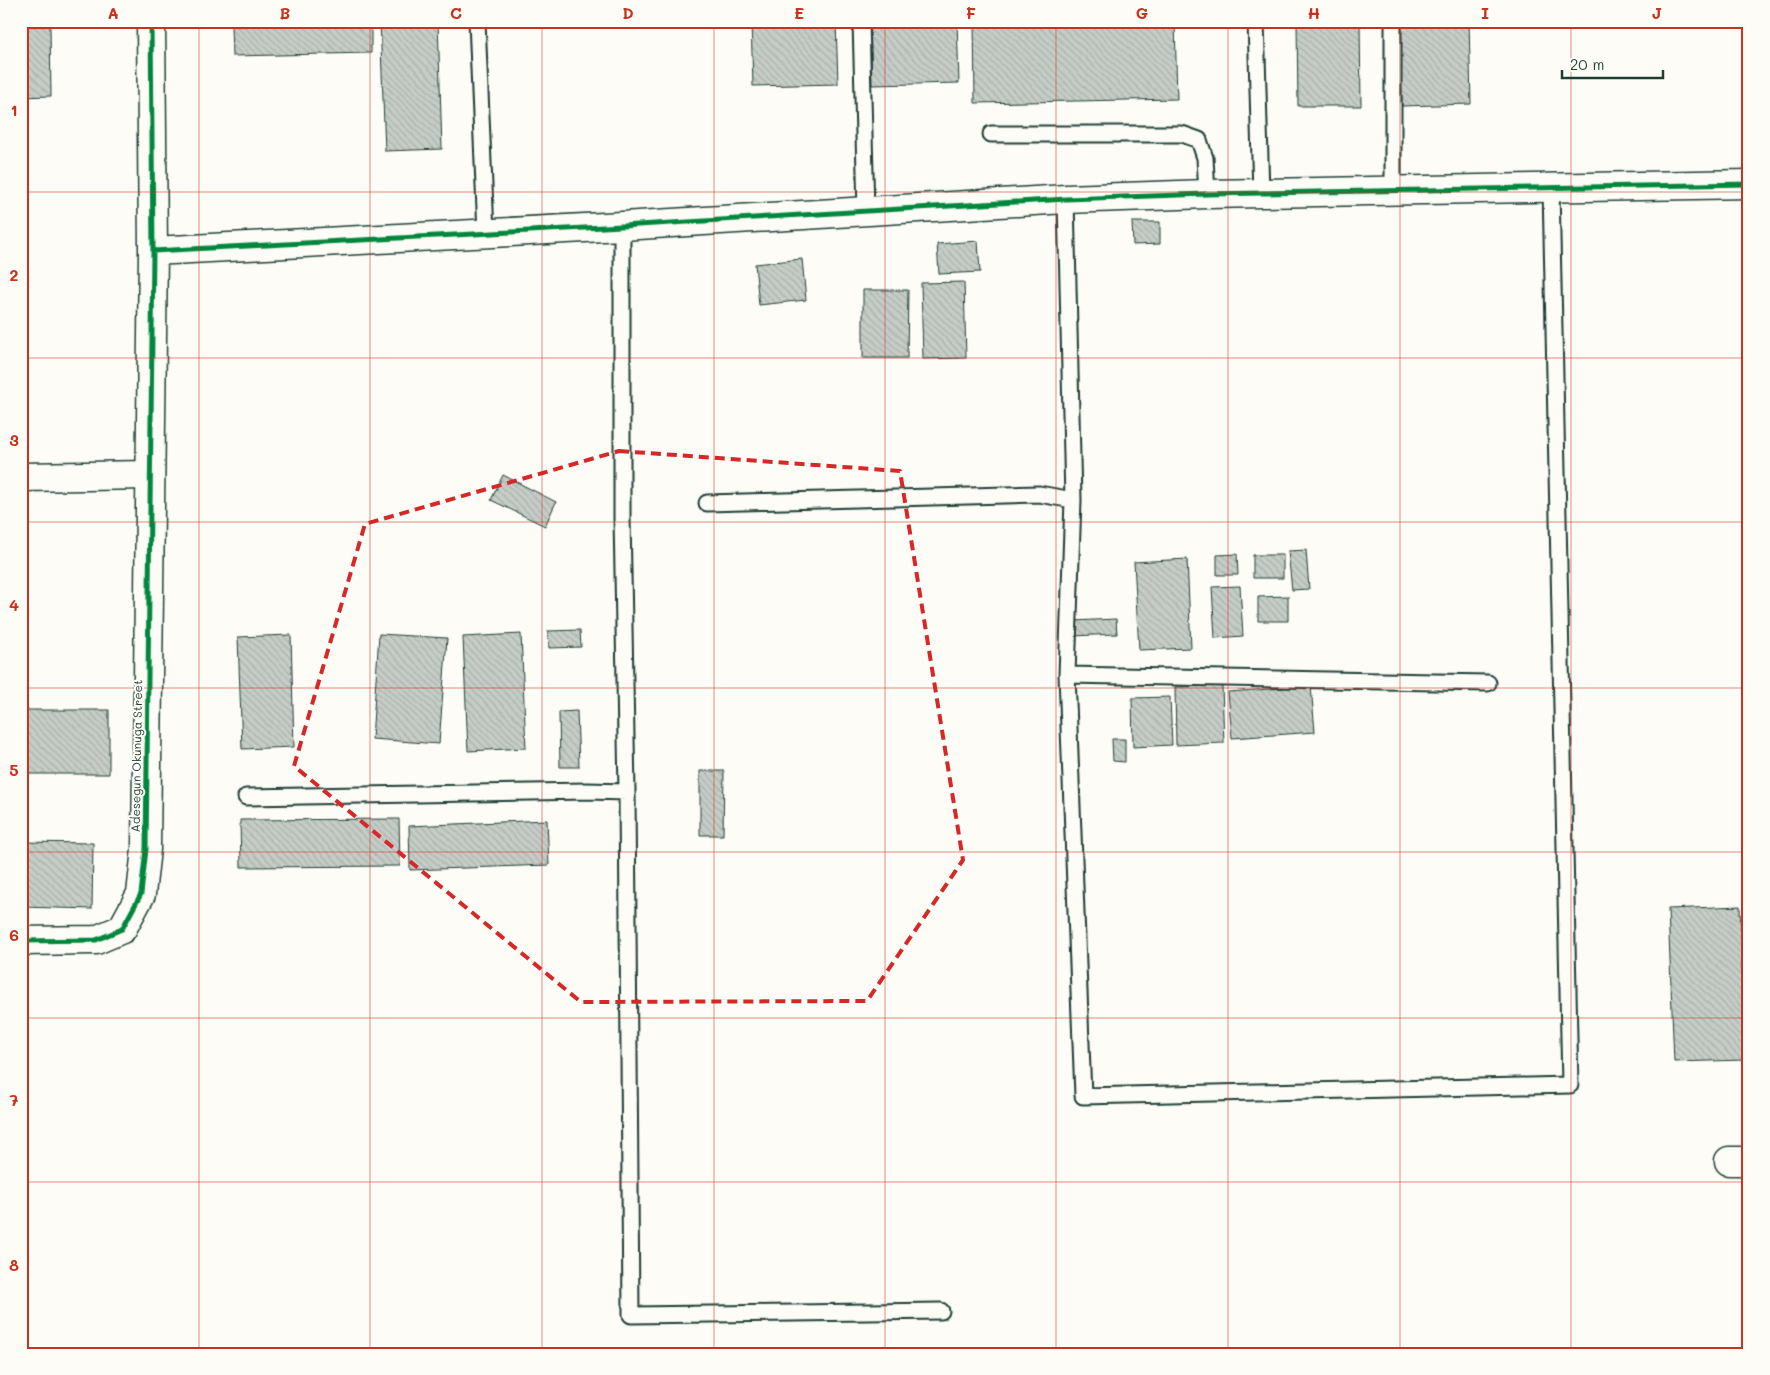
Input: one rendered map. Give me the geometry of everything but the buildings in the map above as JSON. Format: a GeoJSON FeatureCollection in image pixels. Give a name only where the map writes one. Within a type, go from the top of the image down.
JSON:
{"type":"FeatureCollection","features":[{"type":"Feature","properties":{"kind":"street","name":"Adesegun Okunuga Street"},"geometry":{"type":"LineString","coordinates":[[21,941],[96,940],[122,929],[141,894],[146,849],[152,251],[151,21]]}},
{"type":"Feature","properties":{"kind":"street"},"geometry":{"type":"LineString","coordinates":[[152,251],[622,226],[1066,199],[1208,194],[1749,184]]}},
{"type":"Feature","properties":{"kind":"street"},"geometry":{"type":"LineString","coordinates":[[21,477],[150,475]]}},
{"type":"Feature","properties":{"kind":"lane"},"geometry":{"type":"LineString","coordinates":[[477,21],[486,232]]}},
{"type":"Feature","properties":{"kind":"lane"},"geometry":{"type":"LineString","coordinates":[[861,21],[866,211]]}},
{"type":"Feature","properties":{"kind":"lane"},"geometry":{"type":"LineString","coordinates":[[1256,21],[1261,194]]}},
{"type":"Feature","properties":{"kind":"lane"},"geometry":{"type":"LineString","coordinates":[[1393,21],[1393,191]]}},
{"type":"Feature","properties":{"kind":"lane"},"geometry":{"type":"LineString","coordinates":[[991,134],[1182,134],[1199,140],[1205,158],[1208,194]]}},
{"type":"Feature","properties":{"kind":"lane"},"geometry":{"type":"LineString","coordinates":[[1066,199],[1073,500],[1068,675],[1083,1096],[1570,1085],[1551,188]]}},
{"type":"Feature","properties":{"kind":"lane"},"geometry":{"type":"LineString","coordinates":[[622,226],[622,518],[627,792],[631,1315],[941,1310]]}},
{"type":"Feature","properties":{"kind":"lane"},"geometry":{"type":"LineString","coordinates":[[707,503],[1039,494],[1073,500]]}},
{"type":"Feature","properties":{"kind":"lane"},"geometry":{"type":"LineString","coordinates":[[1068,675],[1488,683]]}},
{"type":"Feature","properties":{"kind":"lane"},"geometry":{"type":"LineString","coordinates":[[246,797],[588,791],[627,792]]}},
{"type":"Feature","properties":{"kind":"highlighted area"},"geometry":{"type":"Polygon","coordinates":[[[619,451],[900,471],[963,860],[867,1001],[581,1002],[294,766],[365,524],[619,451]]]}},
{"type":"Feature","properties":{"kind":"cycle path"},"geometry":{"type":"LineString","coordinates":[[21,941],[96,940],[122,929],[141,894],[146,849],[153,251],[151,21]]}},
{"type":"Feature","properties":{"kind":"cycle path"},"geometry":{"type":"LineString","coordinates":[[153,251],[622,226],[1066,199],[1207,194],[1749,184]]}}]}
